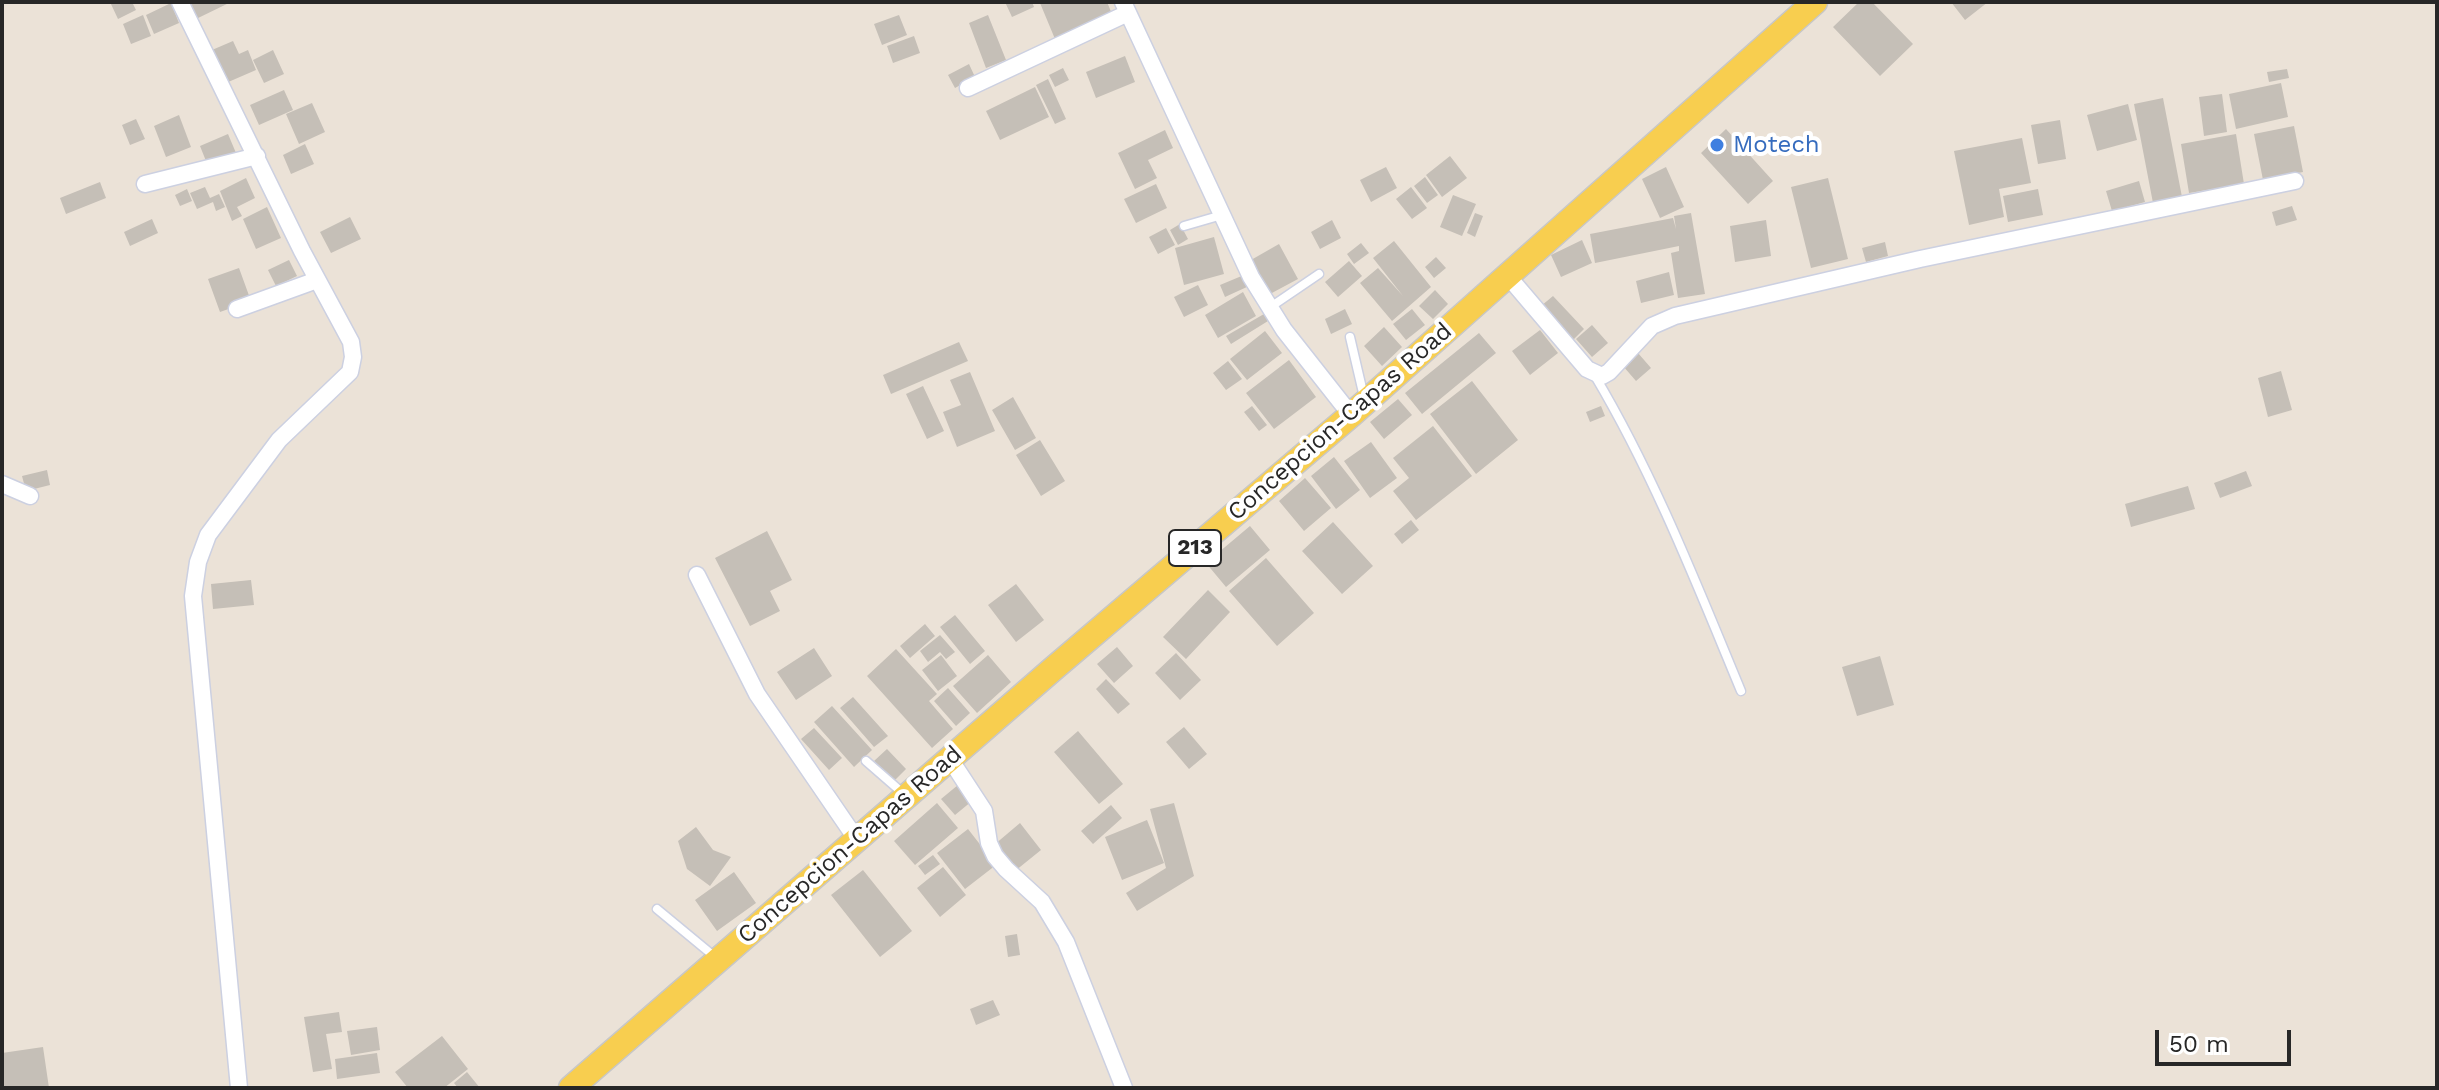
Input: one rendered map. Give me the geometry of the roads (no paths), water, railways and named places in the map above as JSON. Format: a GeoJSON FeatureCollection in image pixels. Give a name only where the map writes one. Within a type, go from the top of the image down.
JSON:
{"type":"FeatureCollection","features":[{"type":"Feature","properties":{"kind":"main road","name":"Concepcion-Capas Road"},"geometry":{"type":"LineString","coordinates":[[571,1088],[1358,409],[1815,2]]}},
{"type":"Feature","properties":{"kind":"street"},"geometry":{"type":"LineString","coordinates":[[180,2],[317,280],[351,342],[353,357],[350,372],[279,440],[208,535],[198,562],[193,596],[239,1088]]}},
{"type":"Feature","properties":{"kind":"street"},"geometry":{"type":"LineString","coordinates":[[968,88],[1125,7],[1251,277],[1269,308],[1358,409]]}},
{"type":"Feature","properties":{"kind":"street"},"geometry":{"type":"LineString","coordinates":[[145,184],[257,156]]}},
{"type":"Feature","properties":{"kind":"street"},"geometry":{"type":"LineString","coordinates":[[1507,275],[1594,374],[1602,376],[1652,326],[1675,316],[1920,259],[2295,181]]}},
{"type":"Feature","properties":{"kind":"street"},"geometry":{"type":"LineString","coordinates":[[237,309],[317,280]]}},
{"type":"Feature","properties":{"kind":"street"},"geometry":{"type":"LineString","coordinates":[[2,484],[30,496]]}},
{"type":"Feature","properties":{"kind":"street"},"geometry":{"type":"LineString","coordinates":[[697,575],[757,694],[857,840]]}},
{"type":"Feature","properties":{"kind":"street"},"geometry":{"type":"LineString","coordinates":[[950,759],[984,811],[989,843],[995,856],[1042,902],[1066,942],[1124,1088]]}},
{"type":"Feature","properties":{"kind":"lane"},"geometry":{"type":"LineString","coordinates":[[1184,226],[1222,215]]}},
{"type":"Feature","properties":{"kind":"lane"},"geometry":{"type":"LineString","coordinates":[[1269,308],[1319,274]]}},
{"type":"Feature","properties":{"kind":"lane"},"geometry":{"type":"LineString","coordinates":[[1350,337],[1358,409]]}},
{"type":"Feature","properties":{"kind":"lane"},"geometry":{"type":"LineString","coordinates":[[1594,374],[1617,412],[1681,549],[1741,691]]}},
{"type":"Feature","properties":{"kind":"lane"},"geometry":{"type":"LineString","coordinates":[[866,761],[907,796]]}},
{"type":"Feature","properties":{"kind":"lane"},"geometry":{"type":"LineString","coordinates":[[657,909],[718,960]]}},
{"type":"Feature","properties":{"kind":"place","name":"Motech"},"geometry":{"type":"Point","coordinates":[1717,145]}}]}
